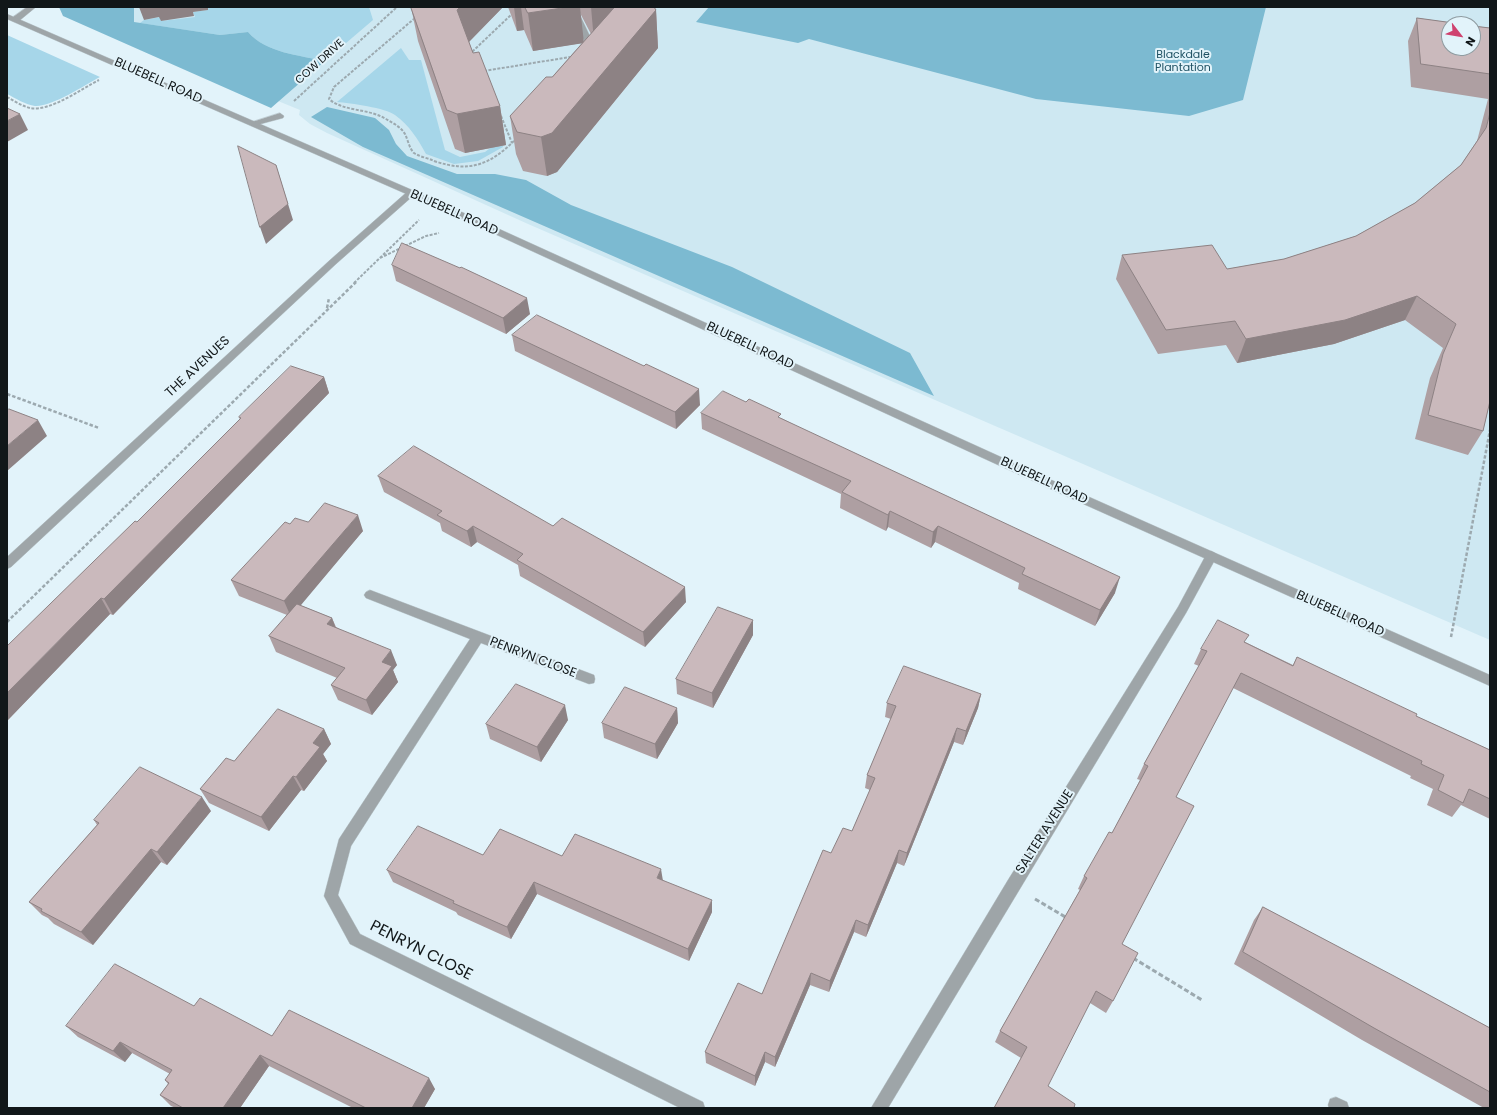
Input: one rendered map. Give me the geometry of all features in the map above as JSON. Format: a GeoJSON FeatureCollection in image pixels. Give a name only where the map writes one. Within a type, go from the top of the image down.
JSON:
{"type":"FeatureCollection","features":[{"type":"Feature","properties":{"kind":"street"},"geometry":{"type":"LineString","coordinates":[[16,19],[32,7]]}},
{"type":"Feature","properties":{"kind":"street"},"geometry":{"type":"LineString","coordinates":[[572,7],[594,53]]}},
{"type":"Feature","properties":{"kind":"street","name":"BLUEBELL ROAD"},"geometry":{"type":"LineString","coordinates":[[7,16],[411,193],[1490,681]]}},
{"type":"Feature","properties":{"kind":"street"},"geometry":{"type":"LineString","coordinates":[[253,123],[280,116]]}},
{"type":"Feature","properties":{"kind":"street","name":"THE AVENUES"},"geometry":{"type":"LineString","coordinates":[[7,564],[372,225],[411,193]]}},
{"type":"Feature","properties":{"kind":"street","name":"SALTER AVENUE"},"geometry":{"type":"LineString","coordinates":[[880,1108],[1013,885],[1182,610],[1211,556]]}},
{"type":"Feature","properties":{"kind":"street","name":"PENRYN CLOSE"},"geometry":{"type":"LineString","coordinates":[[370,595],[589,679]]}},
{"type":"Feature","properties":{"kind":"street","name":"PENRYN CLOSE"},"geometry":{"type":"LineString","coordinates":[[478,637],[344,844],[331,896],[355,939],[696,1108]]}},
{"type":"Feature","properties":{"kind":"path","name":"COW DRIVE"},"geometry":{"type":"LineString","coordinates":[[280,116],[295,100],[397,7]]}},
{"type":"Feature","properties":{"kind":"path"},"geometry":{"type":"LineString","coordinates":[[476,57],[473,51],[513,12]]}},
{"type":"Feature","properties":{"kind":"path"},"geometry":{"type":"LineString","coordinates":[[421,16],[404,27],[334,88],[329,99],[334,104],[368,111],[394,123],[403,131],[408,146],[415,153],[442,164],[458,168],[473,167],[488,162],[503,153],[518,137]]}},
{"type":"Feature","properties":{"kind":"path"},"geometry":{"type":"LineString","coordinates":[[485,78],[482,71],[594,53]]}},
{"type":"Feature","properties":{"kind":"path"},"geometry":{"type":"LineString","coordinates":[[7,97],[31,108],[38,108],[50,105],[104,77]]}},
{"type":"Feature","properties":{"kind":"path"},"geometry":{"type":"LineString","coordinates":[[500,114],[512,143]]}},
{"type":"Feature","properties":{"kind":"path"},"geometry":{"type":"LineString","coordinates":[[7,622],[416,223]]}},
{"type":"Feature","properties":{"kind":"path"},"geometry":{"type":"LineString","coordinates":[[378,259],[412,242],[439,233]]}},
{"type":"Feature","properties":{"kind":"path"},"geometry":{"type":"LineString","coordinates":[[7,394],[99,428]]}},
{"type":"Feature","properties":{"kind":"path"},"geometry":{"type":"LineString","coordinates":[[1451,638],[1490,430]]}},
{"type":"Feature","properties":{"kind":"path"},"geometry":{"type":"LineString","coordinates":[[1013,885],[1070,920]]}},
{"type":"Feature","properties":{"kind":"path"},"geometry":{"type":"LineString","coordinates":[[1130,956],[1202,1000]]}},
{"type":"Feature","properties":{"kind":"shaded area"},"geometry":{"type":"Polygon","coordinates":[[[61,7],[1490,7],[1490,640],[528,224],[327,133],[310,124],[299,115],[300,110],[278,101],[268,106],[149,51],[61,7]]]}},
{"type":"Feature","properties":{"kind":"shaded area"},"geometry":{"type":"Polygon","coordinates":[[[208,7],[369,7],[373,20],[325,61],[273,49],[255,39],[248,32],[220,35],[140,23],[144,20],[160,17],[161,21],[195,17],[193,12],[208,10],[208,7]]]}},
{"type":"Feature","properties":{"kind":"shaded area"},"geometry":{"type":"Polygon","coordinates":[[[7,35],[100,77],[68,95],[50,103],[35,106],[24,103],[7,94],[7,35]]]}},
{"type":"Feature","properties":{"kind":"shaded area"},"geometry":{"type":"Polygon","coordinates":[[[401,48],[409,60],[421,60],[445,150],[460,157],[485,152],[501,140],[503,147],[478,161],[454,164],[426,154],[409,128],[390,112],[368,106],[337,102],[401,48]]]}},
{"type":"Feature","properties":{"kind":"green space"},"geometry":{"type":"Polygon","coordinates":[[[59,7],[134,7],[134,22],[220,35],[248,32],[255,39],[273,49],[325,61],[271,108],[63,16],[59,7]]]}},
{"type":"Feature","properties":{"kind":"green space","name":"Blackdale Plantation"},"geometry":{"type":"Polygon","coordinates":[[[709,7],[1266,7],[1243,100],[1189,116],[1036,99],[809,39],[798,43],[696,22],[709,7]]]}},
{"type":"Feature","properties":{"kind":"green space"},"geometry":{"type":"Polygon","coordinates":[[[327,107],[375,118],[389,130],[396,144],[407,156],[457,174],[495,174],[526,180],[571,205],[732,267],[910,353],[934,396],[363,147],[311,117],[327,107]]]}},
{"type":"Feature","properties":{"kind":"building"},"geometry":{"type":"Polygon","coordinates":[[[411,7],[460,7],[457,10],[473,53],[479,52],[500,106],[457,114],[447,110],[411,7]]]}},
{"type":"Feature","properties":{"kind":"building"},"geometry":{"type":"Polygon","coordinates":[[[525,7],[569,7],[528,13],[525,7]]]}},
{"type":"Feature","properties":{"kind":"building"},"geometry":{"type":"Polygon","coordinates":[[[615,7],[654,7],[656,10],[552,133],[541,137],[517,132],[510,116],[546,77],[552,77],[615,7]]]}},
{"type":"Feature","properties":{"kind":"building"},"geometry":{"type":"Polygon","coordinates":[[[1417,18],[1441,21],[1441,56],[1481,56],[1481,27],[1490,28],[1490,74],[1421,64],[1417,18]]]}},
{"type":"Feature","properties":{"kind":"building"},"geometry":{"type":"Polygon","coordinates":[[[7,108],[20,114],[7,121],[7,108]]]}},
{"type":"Feature","properties":{"kind":"building"},"geometry":{"type":"Polygon","coordinates":[[[1490,113],[1490,401],[1483,431],[1428,415],[1443,354],[1456,324],[1417,296],[1345,320],[1246,339],[1235,321],[1166,330],[1122,255],[1212,245],[1227,269],[1284,259],[1356,236],[1415,203],[1461,165],[1486,128],[1490,113]]]}},
{"type":"Feature","properties":{"kind":"building"},"geometry":{"type":"Polygon","coordinates":[[[238,146],[276,165],[288,204],[260,227],[238,146]]]}},
{"type":"Feature","properties":{"kind":"building"},"geometry":{"type":"Polygon","coordinates":[[[402,243],[460,268],[461,267],[527,298],[503,318],[392,265],[402,243]]]}},
{"type":"Feature","properties":{"kind":"building"},"geometry":{"type":"Polygon","coordinates":[[[537,315],[644,366],[646,364],[699,389],[675,412],[512,335],[537,315]]]}},
{"type":"Feature","properties":{"kind":"building"},"geometry":{"type":"Polygon","coordinates":[[[291,366],[324,377],[104,599],[101,598],[7,693],[7,646],[135,521],[137,522],[291,366]]]}},
{"type":"Feature","properties":{"kind":"building"},"geometry":{"type":"Polygon","coordinates":[[[723,391],[746,402],[749,399],[781,414],[778,417],[1120,577],[1100,610],[1022,574],[1025,568],[938,526],[933,532],[890,511],[888,515],[842,492],[851,481],[701,413],[723,391]]]}},
{"type":"Feature","properties":{"kind":"building"},"geometry":{"type":"Polygon","coordinates":[[[9,409],[38,420],[7,446],[7,411],[9,409]]]}},
{"type":"Feature","properties":{"kind":"building"},"geometry":{"type":"Polygon","coordinates":[[[414,446],[553,526],[562,518],[685,587],[643,632],[517,560],[523,554],[473,526],[467,531],[437,515],[442,511],[378,476],[414,446]]]}},
{"type":"Feature","properties":{"kind":"building"},"geometry":{"type":"Polygon","coordinates":[[[325,503],[358,515],[284,601],[231,580],[285,522],[290,524],[295,518],[308,522],[325,503]]]}},
{"type":"Feature","properties":{"kind":"building"},"geometry":{"type":"Polygon","coordinates":[[[297,604],[332,618],[327,624],[391,650],[382,662],[392,666],[366,700],[331,685],[345,668],[269,636],[297,604]]]}},
{"type":"Feature","properties":{"kind":"building"},"geometry":{"type":"Polygon","coordinates":[[[718,607],[753,620],[712,693],[676,679],[718,607]]]}},
{"type":"Feature","properties":{"kind":"building"},"geometry":{"type":"Polygon","coordinates":[[[1218,620],[1249,635],[1244,642],[1293,666],[1297,657],[1417,714],[1416,716],[1490,750],[1490,799],[1469,789],[1463,803],[1438,790],[1444,775],[1421,764],[1422,761],[1241,673],[1176,797],[1194,806],[1122,944],[1138,953],[1113,1001],[1096,991],[1048,1086],[1075,1104],[1074,1108],[994,1108],[1027,1047],[1000,1031],[1087,878],[1084,876],[1109,832],[1112,833],[1148,766],[1144,764],[1207,651],[1201,649],[1218,620]]]}},
{"type":"Feature","properties":{"kind":"building"},"geometry":{"type":"Polygon","coordinates":[[[904,666],[981,694],[966,731],[957,728],[907,853],[899,850],[868,925],[856,920],[830,981],[811,973],[775,1057],[765,1052],[755,1076],[705,1052],[738,983],[762,994],[823,850],[831,853],[843,828],[852,831],[875,778],[867,775],[896,706],[887,703],[904,666]]]}},
{"type":"Feature","properties":{"kind":"building"},"geometry":{"type":"Polygon","coordinates":[[[516,684],[565,705],[537,747],[486,724],[516,684]]]}},
{"type":"Feature","properties":{"kind":"building"},"geometry":{"type":"Polygon","coordinates":[[[625,687],[677,708],[655,744],[602,723],[625,687]]]}},
{"type":"Feature","properties":{"kind":"building"},"geometry":{"type":"Polygon","coordinates":[[[278,709],[324,729],[313,743],[320,747],[296,777],[293,776],[261,817],[200,789],[226,758],[234,761],[278,709]]]}},
{"type":"Feature","properties":{"kind":"building"},"geometry":{"type":"Polygon","coordinates":[[[140,767],[202,797],[157,852],[151,849],[81,932],[41,911],[42,909],[29,902],[99,823],[94,820],[140,767]]]}},
{"type":"Feature","properties":{"kind":"building"},"geometry":{"type":"Polygon","coordinates":[[[418,826],[483,855],[500,829],[562,856],[575,834],[661,869],[657,878],[712,900],[688,949],[534,882],[507,927],[453,903],[454,901],[387,870],[418,826]]]}},
{"type":"Feature","properties":{"kind":"building"},"geometry":{"type":"Polygon","coordinates":[[[1263,907],[1490,1028],[1490,1092],[1374,1028],[1243,952],[1263,907]]]}},
{"type":"Feature","properties":{"kind":"building"},"geometry":{"type":"Polygon","coordinates":[[[115,964],[194,1006],[200,998],[272,1036],[289,1010],[429,1078],[412,1108],[366,1108],[260,1055],[223,1108],[183,1108],[160,1095],[169,1083],[165,1080],[172,1070],[120,1042],[113,1051],[66,1026],[115,964]]]}}]}
